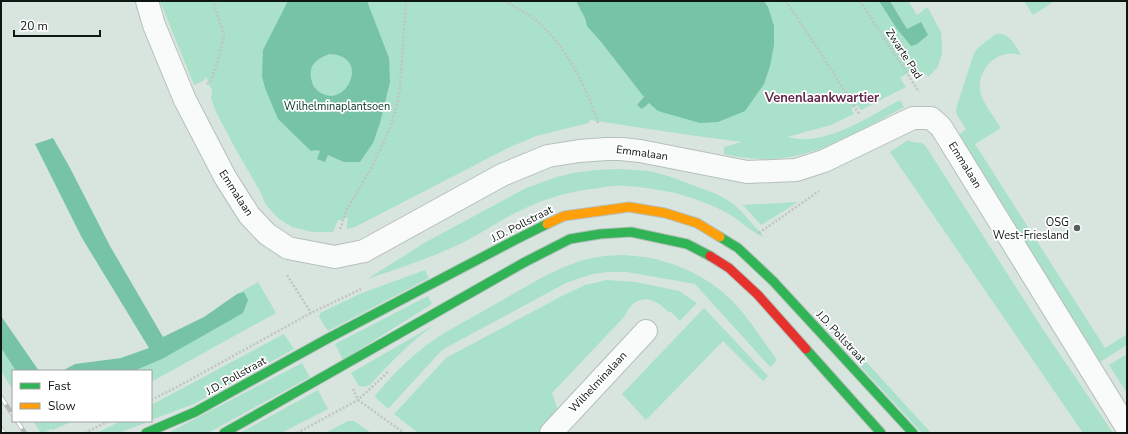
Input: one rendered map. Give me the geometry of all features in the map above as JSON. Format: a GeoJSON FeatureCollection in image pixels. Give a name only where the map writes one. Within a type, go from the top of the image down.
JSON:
{"type":"FeatureCollection","features":[{"type":"Feature","properties":{"kind":"street","name":"Emmalaan"},"geometry":{"type":"LineString","coordinates":[[146,1],[154,25],[185,100],[225,177],[249,215],[267,234],[288,248],[335,257],[364,251],[502,175],[548,156],[579,151],[622,149],[640,151],[747,172],[796,170],[824,161],[913,118],[931,118],[941,127],[1127,428]]}},
{"type":"Feature","properties":{"kind":"street","name":"J.D. Pollstraat"},"geometry":{"type":"LineString","coordinates":[[146,433],[195,412],[325,340],[515,240],[564,216],[629,207],[665,213],[697,223],[738,248],[773,281],[913,433]]}},
{"type":"Feature","properties":{"kind":"street"},"geometry":{"type":"LineString","coordinates":[[224,433],[525,262],[570,239],[600,234],[631,232],[687,244],[729,268],[758,294],[881,433]]}},
{"type":"Feature","properties":{"kind":"street","name":"Wilhelminalaan"},"geometry":{"type":"LineString","coordinates":[[551,433],[646,331]]}},
{"type":"Feature","properties":{"kind":"path"},"geometry":{"type":"LineString","coordinates":[[185,100],[211,81],[220,54],[224,35],[213,1]]}},
{"type":"Feature","properties":{"kind":"path"},"geometry":{"type":"LineString","coordinates":[[335,257],[339,234],[347,208],[371,169],[390,128],[396,108],[400,88],[406,1]]}},
{"type":"Feature","properties":{"kind":"path"},"geometry":{"type":"LineString","coordinates":[[505,1],[538,22],[559,44],[576,71],[594,109],[606,149]]}},
{"type":"Feature","properties":{"kind":"path"},"geometry":{"type":"LineString","coordinates":[[786,1],[874,138]]}},
{"type":"Feature","properties":{"kind":"path","name":"Zwarte Pad"},"geometry":{"type":"LineString","coordinates":[[860,1],[918,90],[931,118]]}},
{"type":"Feature","properties":{"kind":"path"},"geometry":{"type":"LineString","coordinates":[[753,237],[823,188],[824,161]]}},
{"type":"Feature","properties":{"kind":"path"},"geometry":{"type":"LineString","coordinates":[[152,400],[311,313],[367,286]]}},
{"type":"Feature","properties":{"kind":"path"},"geometry":{"type":"LineString","coordinates":[[297,433],[358,400],[391,370]]}},
{"type":"Feature","properties":{"kind":"path"},"geometry":{"type":"LineString","coordinates":[[84,433],[106,422]]}},
{"type":"Feature","properties":{"kind":"green space","name":"Wilhelminaplantsoen"},"geometry":{"type":"Polygon","coordinates":[[[160,1],[881,1],[907,29],[890,1],[908,1],[917,15],[928,8],[941,32],[942,53],[938,67],[928,77],[926,74],[919,77],[914,69],[900,78],[906,87],[861,110],[857,105],[851,109],[854,114],[831,125],[787,137],[802,139],[816,138],[845,129],[900,100],[904,107],[838,142],[804,154],[767,159],[740,157],[724,154],[724,147],[742,142],[590,120],[589,123],[536,136],[508,148],[355,227],[347,229],[348,217],[338,220],[333,232],[312,232],[292,227],[278,218],[266,205],[260,191],[216,112],[211,98],[212,90],[206,77],[203,81],[194,85],[160,1]]]}},
{"type":"Feature","properties":{"kind":"green space"},"geometry":{"type":"Polygon","coordinates":[[[1024,1],[1055,1],[1033,15],[1024,1]]]}},
{"type":"Feature","properties":{"kind":"green space"},"geometry":{"type":"Polygon","coordinates":[[[996,34],[1005,35],[1008,37],[1014,43],[1021,55],[1006,54],[999,56],[988,64],[984,70],[980,82],[981,95],[1001,128],[975,144],[1105,348],[1127,334],[1127,345],[1100,362],[965,151],[957,136],[966,129],[957,115],[956,109],[974,53],[980,46],[996,34]]]}},
{"type":"Feature","properties":{"kind":"green space"},"geometry":{"type":"Polygon","coordinates":[[[908,140],[925,145],[1042,328],[1113,433],[1083,433],[890,152],[908,140]]]}},
{"type":"Feature","properties":{"kind":"green space"},"geometry":{"type":"Polygon","coordinates":[[[618,169],[649,171],[668,176],[717,194],[732,203],[741,211],[764,237],[731,215],[689,197],[645,188],[610,186],[568,193],[539,202],[454,247],[417,262],[367,279],[426,242],[526,188],[573,173],[618,169]]]}},
{"type":"Feature","properties":{"kind":"green space"},"geometry":{"type":"Polygon","coordinates":[[[798,202],[761,225],[743,205],[798,202]]]}},
{"type":"Feature","properties":{"kind":"green space"},"geometry":{"type":"Polygon","coordinates":[[[623,255],[659,260],[683,268],[706,280],[726,295],[743,313],[777,360],[770,367],[695,284],[627,272],[608,272],[593,274],[566,283],[442,350],[388,409],[376,398],[375,396],[399,369],[426,345],[446,332],[543,277],[564,267],[583,260],[604,256],[623,255]]]}},
{"type":"Feature","properties":{"kind":"green space"},"geometry":{"type":"Polygon","coordinates":[[[425,270],[429,278],[328,331],[319,317],[320,313],[362,293],[425,270]]]}},
{"type":"Feature","properties":{"kind":"green space"},"geometry":{"type":"Polygon","coordinates":[[[607,280],[636,282],[679,291],[697,303],[680,321],[671,312],[653,301],[645,299],[634,303],[624,317],[552,393],[558,410],[557,416],[540,433],[418,433],[394,414],[446,358],[562,296],[585,285],[607,280]]]}},
{"type":"Feature","properties":{"kind":"green space"},"geometry":{"type":"Polygon","coordinates":[[[258,282],[276,313],[152,381],[152,370],[136,370],[162,359],[244,292],[237,294],[258,282]]]}},
{"type":"Feature","properties":{"kind":"green space"},"geometry":{"type":"Polygon","coordinates":[[[428,296],[432,304],[343,360],[335,344],[428,296]]]}},
{"type":"Feature","properties":{"kind":"green space"},"geometry":{"type":"Polygon","coordinates":[[[704,308],[768,376],[763,381],[723,341],[646,420],[622,394],[704,308]]]}},
{"type":"Feature","properties":{"kind":"green space"},"geometry":{"type":"Polygon","coordinates":[[[434,325],[400,353],[370,385],[364,387],[359,386],[351,373],[434,325]]]}},
{"type":"Feature","properties":{"kind":"green space"},"geometry":{"type":"Polygon","coordinates":[[[284,334],[294,349],[194,404],[152,420],[152,404],[284,334]]]}},
{"type":"Feature","properties":{"kind":"green space"},"geometry":{"type":"Polygon","coordinates":[[[1,348],[15,370],[12,370],[12,388],[1,371],[1,348]]]}},
{"type":"Feature","properties":{"kind":"green space"},"geometry":{"type":"Polygon","coordinates":[[[1127,354],[1127,393],[1109,365],[1127,354]]]}},
{"type":"Feature","properties":{"kind":"green space"},"geometry":{"type":"Polygon","coordinates":[[[863,360],[931,433],[922,433],[861,367],[863,360]]]}},
{"type":"Feature","properties":{"kind":"green space"},"geometry":{"type":"Polygon","coordinates":[[[302,363],[310,377],[208,433],[168,433],[302,363]]]}},
{"type":"Feature","properties":{"kind":"green space"},"geometry":{"type":"Polygon","coordinates":[[[318,390],[328,409],[281,433],[240,433],[318,390]]]}},
{"type":"Feature","properties":{"kind":"green space"},"geometry":{"type":"Polygon","coordinates":[[[348,421],[354,421],[371,433],[325,433],[348,421]]]}},
{"type":"Feature","properties":{"kind":"green space"},"geometry":{"type":"Polygon","coordinates":[[[34,422],[71,422],[53,430],[51,429],[41,433],[34,422]]]}},
{"type":"Feature","properties":{"kind":"green space"},"geometry":{"type":"Polygon","coordinates":[[[119,422],[147,422],[119,433],[96,433],[119,422]]]}},
{"type":"Feature","properties":{"kind":"shaded area"},"geometry":{"type":"Polygon","coordinates":[[[288,1],[367,1],[389,58],[390,82],[380,123],[373,143],[360,162],[344,162],[328,155],[325,162],[317,159],[320,151],[311,151],[278,119],[265,88],[262,76],[263,50],[288,1]],[[329,54],[315,63],[311,69],[311,78],[315,88],[326,95],[336,95],[344,90],[350,82],[352,73],[350,64],[343,57],[329,54]]]}},
{"type":"Feature","properties":{"kind":"shaded area"},"geometry":{"type":"Polygon","coordinates":[[[576,1],[764,1],[768,7],[774,26],[774,45],[770,66],[764,84],[745,111],[718,122],[700,123],[658,111],[649,103],[642,109],[637,105],[644,97],[587,26],[585,18],[576,1]]]}},
{"type":"Feature","properties":{"kind":"shaded area"},"geometry":{"type":"Polygon","coordinates":[[[879,1],[890,1],[907,29],[921,22],[928,35],[917,44],[911,46],[897,29],[879,1]]]}},
{"type":"Feature","properties":{"kind":"shaded area"},"geometry":{"type":"Polygon","coordinates":[[[53,138],[110,246],[163,337],[204,317],[237,294],[244,292],[248,300],[243,313],[162,359],[136,370],[64,370],[75,364],[121,358],[149,348],[82,238],[35,144],[53,138]]]}},
{"type":"Feature","properties":{"kind":"shaded area"},"geometry":{"type":"Polygon","coordinates":[[[1,316],[38,370],[15,370],[1,348],[1,316]]]}},
{"type":"Feature","properties":{"kind":"railway"},"geometry":{"type":"LineString","coordinates":[[1,397],[12,414]]}},
{"type":"Feature","properties":{"kind":"railway"},"geometry":{"type":"LineString","coordinates":[[18,422],[25,433]]}},
{"type":"Feature","properties":{"kind":"railway"},"geometry":{"type":"LineString","coordinates":[[1,429],[4,433]]}},
{"type":"Feature","properties":{"kind":"traffic: fast"},"geometry":{"type":"LineString","coordinates":[[146,433],[195,412],[325,340],[547,224]]}},
{"type":"Feature","properties":{"kind":"traffic: fast"},"geometry":{"type":"LineString","coordinates":[[224,433],[525,262],[570,239],[600,234],[631,232],[687,244],[710,256]]}},
{"type":"Feature","properties":{"kind":"traffic: fast"},"geometry":{"type":"LineString","coordinates":[[720,237],[738,248],[773,281],[913,433]]}},
{"type":"Feature","properties":{"kind":"traffic: fast"},"geometry":{"type":"LineString","coordinates":[[806,349],[881,433]]}},
{"type":"Feature","properties":{"kind":"traffic: slow"},"geometry":{"type":"LineString","coordinates":[[547,224],[564,216],[629,207],[665,213],[697,223],[720,237]]}},
{"type":"Feature","properties":{"kind":"traffic: jam"},"geometry":{"type":"LineString","coordinates":[[710,256],[729,268],[758,295],[806,349]]}},
{"type":"Feature","properties":{"kind":"place","name":"OSG West-Friesland"},"geometry":{"type":"Point","coordinates":[1077,228]}},
{"type":"Feature","properties":{"kind":"district","name":"Venenlaankwartier"},"geometry":{"type":"Point","coordinates":[822,98]}}]}
